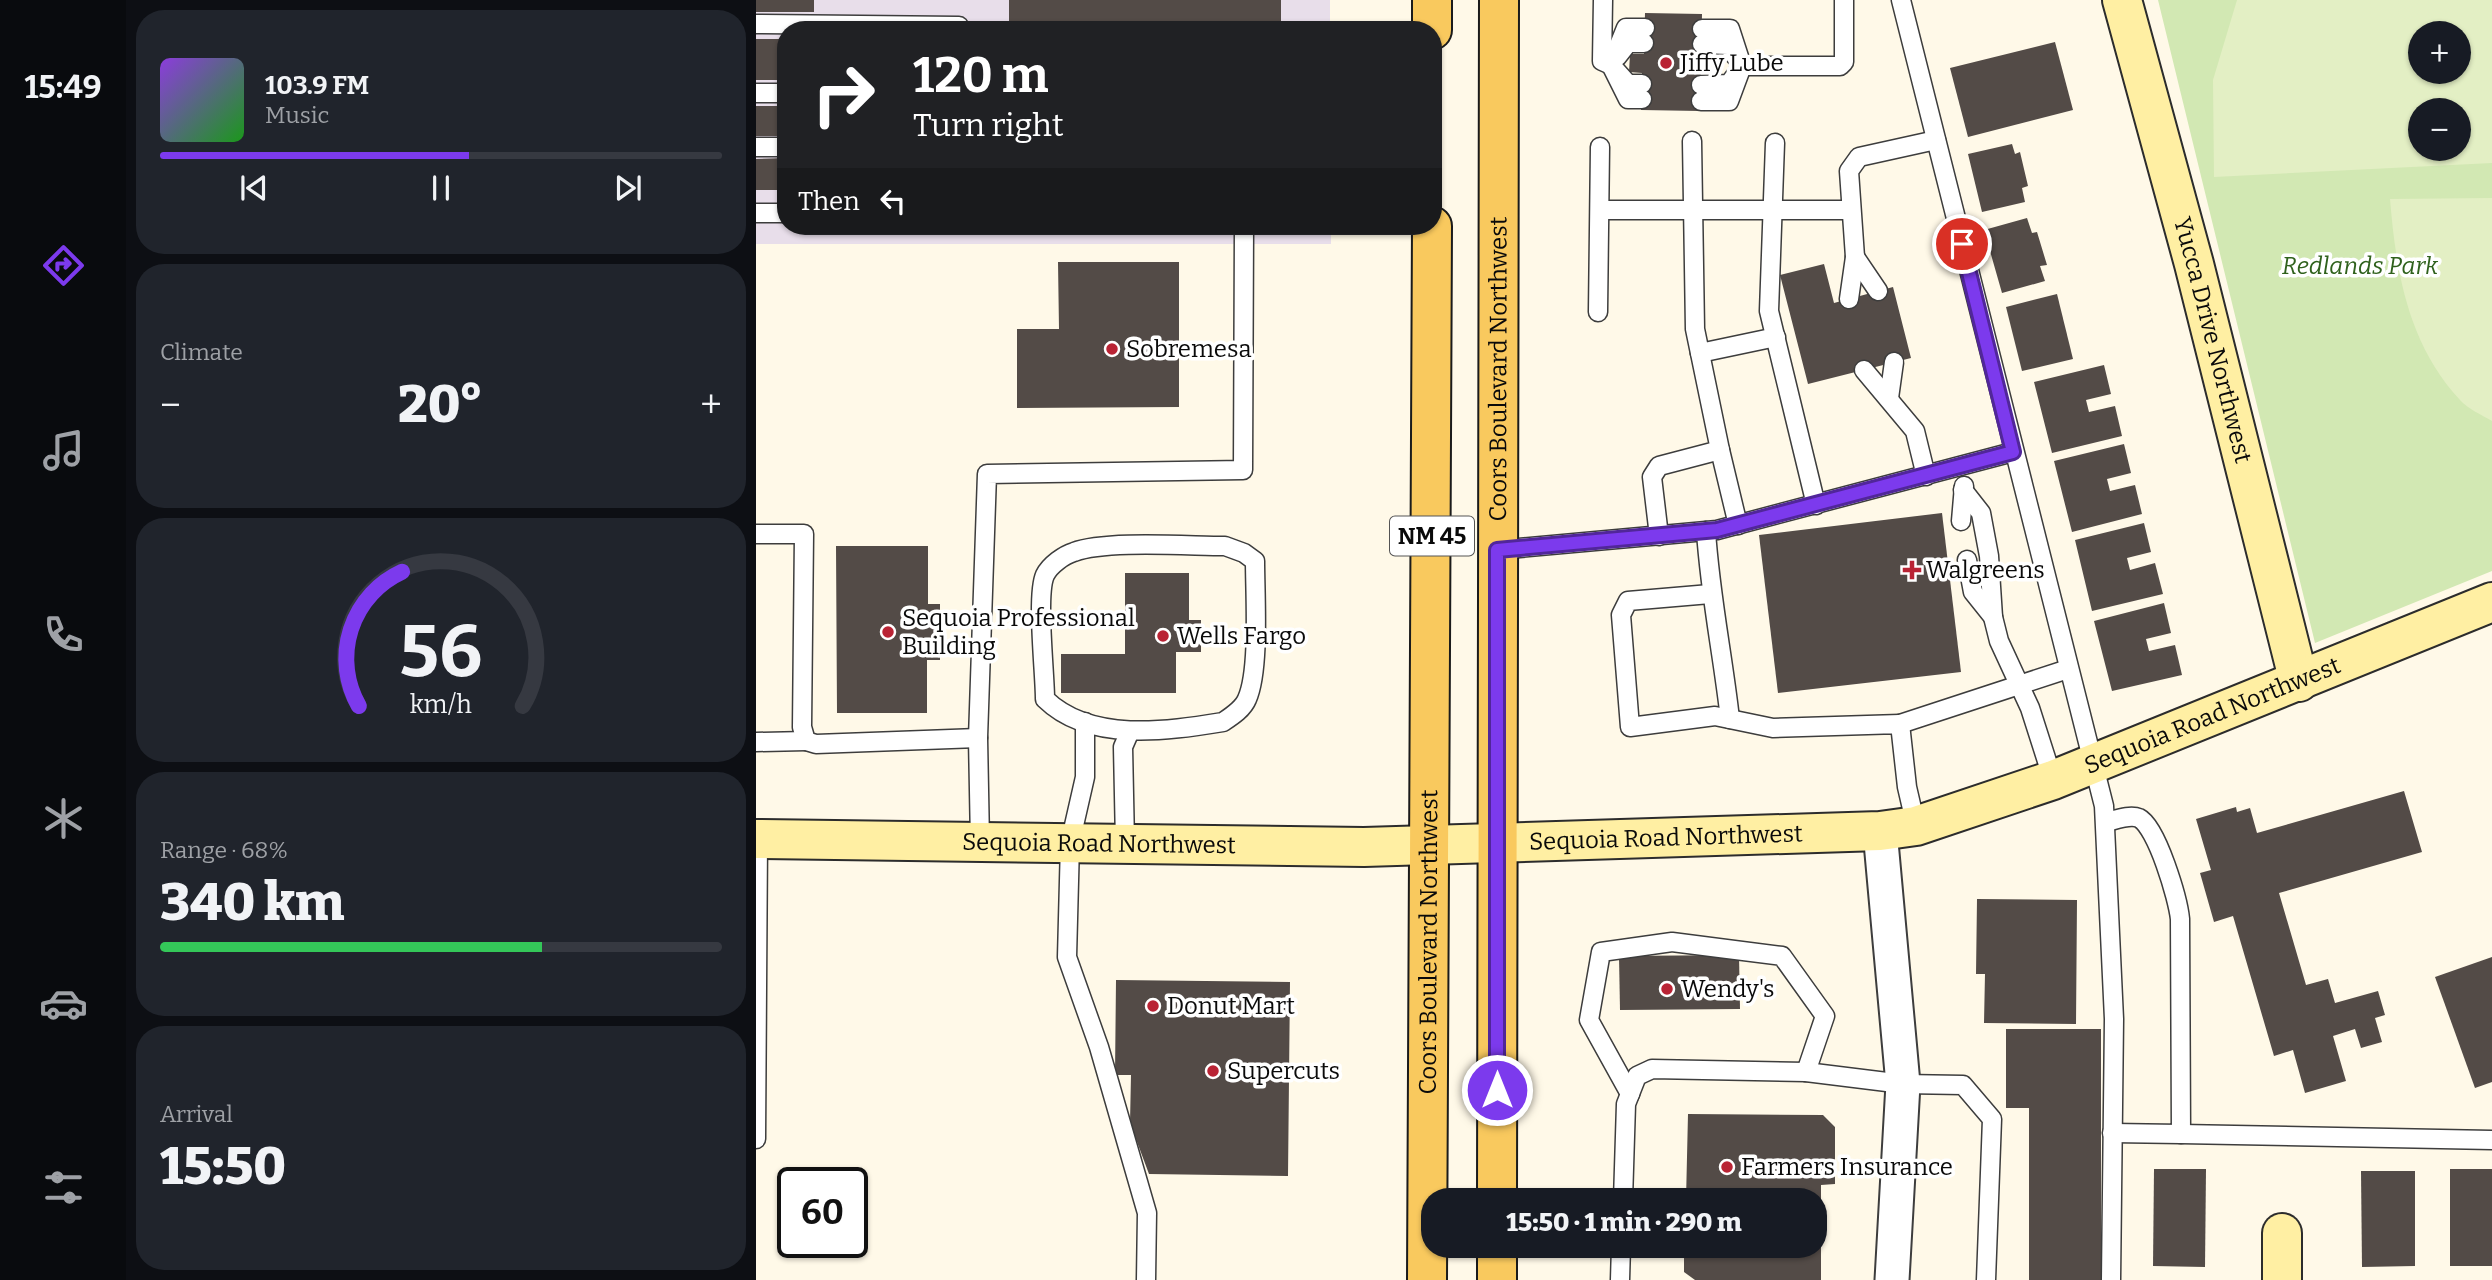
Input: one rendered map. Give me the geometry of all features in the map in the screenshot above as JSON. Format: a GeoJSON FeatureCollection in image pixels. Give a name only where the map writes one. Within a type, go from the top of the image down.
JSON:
{"type":"FeatureCollection","features":[{"type":"Feature","properties":{"kind":"main road"},"geometry":{"type":"LineString","coordinates":[[1432,0],[1432,21]]}},
{"type":"Feature","properties":{"kind":"main road","name":"Coors Boulevard Northwest"},"geometry":{"type":"LineString","coordinates":[[1497,1188],[1499,0]]}},
{"type":"Feature","properties":{"kind":"main road","name":"Coors Boulevard Northwest"},"geometry":{"type":"LineString","coordinates":[[1427,1280],[1432,235]]}},
{"type":"Feature","properties":{"kind":"main road"},"geometry":{"type":"LineString","coordinates":[[1497,1258],[1497,1280]]}},
{"type":"Feature","properties":{"kind":"street","name":"Yucca Drive Northwest"},"geometry":{"type":"LineString","coordinates":[[2122,0],[2194,264],[2299,682]]}},
{"type":"Feature","properties":{"kind":"street","name":"Sequoia Road Northwest"},"geometry":{"type":"LineString","coordinates":[[757,839],[1430,846],[1898,829],[2053,780],[2299,682],[2492,601]]}},
{"type":"Feature","properties":{"kind":"street"},"geometry":{"type":"LineString","coordinates":[[1892,1280],[1903,1084],[1898,829]]}},
{"type":"Feature","properties":{"kind":"street"},"geometry":{"type":"LineString","coordinates":[[2282,1233],[2282,1280]]}},
{"type":"Feature","properties":{"kind":"lane"},"geometry":{"type":"LineString","coordinates":[[1603,0],[1602,61],[1611,65],[1628,84],[1642,91]]}},
{"type":"Feature","properties":{"kind":"lane"},"geometry":{"type":"LineString","coordinates":[[1742,66],[1840,66],[1844,61],[1844,0]]}},
{"type":"Feature","properties":{"kind":"lane"},"geometry":{"type":"LineString","coordinates":[[1901,0],[2092,765],[2099,784],[2106,821],[2114,1019],[2111,1280]]}},
{"type":"Feature","properties":{"kind":"lane"},"geometry":{"type":"LineString","coordinates":[[756,24],[777,25]]}},
{"type":"Feature","properties":{"kind":"lane"},"geometry":{"type":"LineString","coordinates":[[1611,65],[1626,28],[1644,36]]}},
{"type":"Feature","properties":{"kind":"lane"},"geometry":{"type":"LineString","coordinates":[[1702,37],[1730,29],[1742,66]]}},
{"type":"Feature","properties":{"kind":"lane"},"geometry":{"type":"LineString","coordinates":[[1701,93],[1729,84],[1742,66]]}},
{"type":"Feature","properties":{"kind":"lane"},"geometry":{"type":"LineString","coordinates":[[756,93],[777,93]]}},
{"type":"Feature","properties":{"kind":"lane"},"geometry":{"type":"LineString","coordinates":[[1849,299],[1855,257],[1849,210],[1849,171],[1859,158],[1936,140]]}},
{"type":"Feature","properties":{"kind":"lane"},"geometry":{"type":"LineString","coordinates":[[1692,141],[1695,329],[1738,525]]}},
{"type":"Feature","properties":{"kind":"lane"},"geometry":{"type":"LineString","coordinates":[[1775,143],[1769,311],[1816,505]]}},
{"type":"Feature","properties":{"kind":"lane"},"geometry":{"type":"LineString","coordinates":[[756,147],[777,147]]}},
{"type":"Feature","properties":{"kind":"lane"},"geometry":{"type":"LineString","coordinates":[[1598,312],[1600,147]]}},
{"type":"Feature","properties":{"kind":"lane"},"geometry":{"type":"LineString","coordinates":[[1600,210],[1849,210]]}},
{"type":"Feature","properties":{"kind":"lane"},"geometry":{"type":"LineString","coordinates":[[756,213],[777,213]]}},
{"type":"Feature","properties":{"kind":"lane"},"geometry":{"type":"LineString","coordinates":[[981,842],[978,738],[987,474],[1243,470],[1244,235]]}},
{"type":"Feature","properties":{"kind":"lane"},"geometry":{"type":"LineString","coordinates":[[1855,257],[1878,291]]}},
{"type":"Feature","properties":{"kind":"lane"},"geometry":{"type":"LineString","coordinates":[[1700,353],[1776,337]]}},
{"type":"Feature","properties":{"kind":"lane"},"geometry":{"type":"LineString","coordinates":[[1889,398],[1894,362]]}},
{"type":"Feature","properties":{"kind":"lane"},"geometry":{"type":"LineString","coordinates":[[1864,370],[1915,431],[1926,476]]}},
{"type":"Feature","properties":{"kind":"lane"},"geometry":{"type":"LineString","coordinates":[[1659,536],[1652,477],[1659,466],[1720,450]]}},
{"type":"Feature","properties":{"kind":"lane"},"geometry":{"type":"LineString","coordinates":[[1497,550],[1659,536],[1738,525],[2013,452]]}},
{"type":"Feature","properties":{"kind":"lane"},"geometry":{"type":"LineString","coordinates":[[1961,521],[1965,466]]}},
{"type":"Feature","properties":{"kind":"lane"},"geometry":{"type":"LineString","coordinates":[[1963,490],[1981,513],[1989,556],[1993,617],[1999,641],[2020,684],[2053,780]]}},
{"type":"Feature","properties":{"kind":"lane"},"geometry":{"type":"LineString","coordinates":[[1706,531],[1710,594],[1724,666],[1730,719]]}},
{"type":"Feature","properties":{"kind":"lane"},"geometry":{"type":"LineString","coordinates":[[756,534],[804,534],[803,727],[806,741]]}},
{"type":"Feature","properties":{"kind":"lane"},"geometry":{"type":"LineString","coordinates":[[1225,546],[1244,552],[1255,561],[1254,670],[1247,700],[1236,713],[1223,722],[1130,731],[1085,722],[1057,711],[1045,699],[1044,577],[1052,565],[1074,552],[1107,547],[1225,546]]}},
{"type":"Feature","properties":{"kind":"lane"},"geometry":{"type":"LineString","coordinates":[[1967,560],[1973,592],[1993,617]]}},
{"type":"Feature","properties":{"kind":"lane"},"geometry":{"type":"LineString","coordinates":[[1710,594],[1629,601],[1621,615],[1630,727],[1715,716],[1773,728],[1900,724],[2068,669]]}},
{"type":"Feature","properties":{"kind":"lane"},"geometry":{"type":"LineString","coordinates":[[1085,722],[1085,776],[1070,843],[1067,957],[1099,1047],[1147,1213],[1146,1280]]}},
{"type":"Feature","properties":{"kind":"lane"},"geometry":{"type":"LineString","coordinates":[[1898,829],[1907,787],[1900,724]]}},
{"type":"Feature","properties":{"kind":"lane"},"geometry":{"type":"LineString","coordinates":[[1125,843],[1123,747],[1130,731]]}},
{"type":"Feature","properties":{"kind":"lane"},"geometry":{"type":"LineString","coordinates":[[756,742],[806,741],[816,744],[978,738]]}},
{"type":"Feature","properties":{"kind":"lane"},"geometry":{"type":"LineString","coordinates":[[2106,821],[2134,817],[2142,820],[2151,831],[2178,904],[2181,1133]]}},
{"type":"Feature","properties":{"kind":"lane"},"geometry":{"type":"LineString","coordinates":[[756,1139],[757,839]]}},
{"type":"Feature","properties":{"kind":"lane"},"geometry":{"type":"LineString","coordinates":[[1630,1094],[1589,1020],[1601,952],[1672,942],[1782,956],[1825,1016],[1806,1072]]}},
{"type":"Feature","properties":{"kind":"lane"},"geometry":{"type":"LineString","coordinates":[[1623,1188],[1626,1104],[1637,1076],[1652,1069],[1806,1072],[1903,1084],[1963,1085],[1992,1119],[1986,1280]]}},
{"type":"Feature","properties":{"kind":"lane"},"geometry":{"type":"LineString","coordinates":[[2112,1133],[2492,1140]]}},
{"type":"Feature","properties":{"kind":"lane"},"geometry":{"type":"LineString","coordinates":[[1620,1280],[1621,1258]]}},
{"type":"Feature","properties":{"kind":"shaded area"},"geometry":{"type":"Polygon","coordinates":[[[756,0],[1330,0],[1330,21],[777,21],[777,235],[1331,235],[1331,244],[756,244],[756,0]]]}},
{"type":"Feature","properties":{"kind":"green space","name":"Redlands Park"},"geometry":{"type":"Polygon","coordinates":[[[2158,0],[2492,0],[2492,571],[2315,643],[2158,0]]]}},
{"type":"Feature","properties":{"kind":"green space"},"geometry":{"type":"Polygon","coordinates":[[[2237,0],[2492,0],[2492,163],[2214,177],[2213,80],[2237,0]]]}},
{"type":"Feature","properties":{"kind":"green space"},"geometry":{"type":"Polygon","coordinates":[[[2492,198],[2492,421],[2460,400],[2428,355],[2408,306],[2401,280],[2390,199],[2492,198]]]}},
{"type":"Feature","properties":{"kind":"building"},"geometry":{"type":"Polygon","coordinates":[[[756,0],[814,0],[814,12],[756,12],[756,0]]]}},
{"type":"Feature","properties":{"kind":"building"},"geometry":{"type":"Polygon","coordinates":[[[1009,0],[1281,0],[1281,21],[1009,21],[1009,0]]]}},
{"type":"Feature","properties":{"kind":"building","name":"Jiffy Lube"},"geometry":{"type":"Polygon","coordinates":[[[1645,13],[1702,14],[1700,111],[1641,110],[1642,73],[1629,72],[1630,54],[1644,54],[1645,13]]]}},
{"type":"Feature","properties":{"kind":"building"},"geometry":{"type":"Polygon","coordinates":[[[756,39],[777,39],[777,80],[756,80],[756,39]]]}},
{"type":"Feature","properties":{"kind":"building"},"geometry":{"type":"Polygon","coordinates":[[[2055,42],[2073,110],[1968,137],[1950,68],[2055,42]]]}},
{"type":"Feature","properties":{"kind":"building"},"geometry":{"type":"Polygon","coordinates":[[[756,106],[777,106],[777,136],[756,136],[756,106]]]}},
{"type":"Feature","properties":{"kind":"building"},"geometry":{"type":"Polygon","coordinates":[[[2012,144],[2015,154],[2020,152],[2028,186],[2022,188],[2025,202],[1982,212],[1968,154],[2012,144]]]}},
{"type":"Feature","properties":{"kind":"building"},"geometry":{"type":"Polygon","coordinates":[[[777,158],[777,190],[756,190],[756,159],[777,158]]]}},
{"type":"Feature","properties":{"kind":"building"},"geometry":{"type":"Polygon","coordinates":[[[2027,218],[2032,233],[2037,232],[2047,265],[2040,266],[2045,281],[2002,293],[1984,230],[2027,218]]]}},
{"type":"Feature","properties":{"kind":"building"},"geometry":{"type":"Polygon","coordinates":[[[1058,262],[1179,262],[1179,407],[1017,408],[1017,329],[1059,329],[1058,262]]]}},
{"type":"Feature","properties":{"kind":"building"},"geometry":{"type":"Polygon","coordinates":[[[1824,264],[1834,303],[1893,287],[1911,358],[1808,384],[1780,275],[1824,264]]]}},
{"type":"Feature","properties":{"kind":"building"},"geometry":{"type":"Polygon","coordinates":[[[2057,294],[2073,359],[2022,371],[2006,307],[2057,294]]]}},
{"type":"Feature","properties":{"kind":"building"},"geometry":{"type":"Polygon","coordinates":[[[2104,365],[2111,394],[2086,400],[2089,412],[2115,406],[2122,436],[2052,453],[2034,382],[2104,365]]]}},
{"type":"Feature","properties":{"kind":"building"},"geometry":{"type":"Polygon","coordinates":[[[2124,444],[2131,473],[2107,479],[2110,491],[2135,485],[2142,514],[2072,532],[2054,461],[2124,444]]]}},
{"type":"Feature","properties":{"kind":"building","name":"Walgreens"},"geometry":{"type":"Polygon","coordinates":[[[1942,513],[1961,672],[1778,693],[1759,535],[1942,513]]]}},
{"type":"Feature","properties":{"kind":"building"},"geometry":{"type":"Polygon","coordinates":[[[2144,523],[2151,552],[2127,558],[2130,570],[2155,563],[2163,594],[2092,611],[2075,540],[2144,523]]]}},
{"type":"Feature","properties":{"kind":"building","name":"Sequoia Professional Building"},"geometry":{"type":"Polygon","coordinates":[[[836,546],[928,546],[928,604],[940,604],[940,660],[927,660],[927,713],[837,713],[836,546]]]}},
{"type":"Feature","properties":{"kind":"building","name":"Wells Fargo"},"geometry":{"type":"Polygon","coordinates":[[[1125,573],[1189,573],[1189,620],[1201,620],[1201,652],[1176,652],[1176,693],[1061,693],[1061,654],[1125,654],[1125,573]]]}},
{"type":"Feature","properties":{"kind":"building"},"geometry":{"type":"Polygon","coordinates":[[[2164,603],[2171,633],[2146,639],[2149,651],[2175,645],[2182,675],[2112,691],[2094,621],[2164,603]]]}},
{"type":"Feature","properties":{"kind":"building"},"geometry":{"type":"Polygon","coordinates":[[[2404,791],[2422,852],[2279,893],[2306,985],[2328,979],[2335,1003],[2378,991],[2385,1015],[2375,1018],[2382,1042],[2361,1048],[2355,1029],[2333,1036],[2346,1081],[2305,1093],[2293,1050],[2274,1056],[2233,916],[2214,922],[2200,873],[2211,870],[2196,819],[2236,807],[2237,812],[2250,808],[2257,833],[2404,791]]]}},
{"type":"Feature","properties":{"kind":"building"},"geometry":{"type":"Polygon","coordinates":[[[1977,899],[2077,900],[2076,1024],[1984,1023],[1985,974],[1976,974],[1977,899]]]}},
{"type":"Feature","properties":{"kind":"building"},"geometry":{"type":"Polygon","coordinates":[[[1739,955],[1740,1009],[1620,1010],[1619,956],[1739,955]]]}},
{"type":"Feature","properties":{"kind":"building"},"geometry":{"type":"Polygon","coordinates":[[[2492,957],[2492,1082],[2475,1088],[2435,977],[2492,957]]]}},
{"type":"Feature","properties":{"kind":"building"},"geometry":{"type":"Polygon","coordinates":[[[1116,980],[1290,982],[1288,1176],[1149,1174],[1130,1123],[1131,1075],[1115,1075],[1116,980]]]}},
{"type":"Feature","properties":{"kind":"building"},"geometry":{"type":"Polygon","coordinates":[[[2006,1029],[2101,1029],[2101,1280],[2029,1280],[2029,1108],[2006,1108],[2006,1029]]]}},
{"type":"Feature","properties":{"kind":"building"},"geometry":{"type":"Polygon","coordinates":[[[1688,1114],[1823,1115],[1835,1127],[1835,1184],[1821,1185],[1821,1188],[1686,1188],[1688,1114]]]}},
{"type":"Feature","properties":{"kind":"building"},"geometry":{"type":"Polygon","coordinates":[[[2154,1169],[2206,1169],[2205,1267],[2153,1266],[2154,1169]]]}},
{"type":"Feature","properties":{"kind":"building"},"geometry":{"type":"Polygon","coordinates":[[[2450,1169],[2492,1169],[2492,1266],[2450,1266],[2450,1169]]]}},
{"type":"Feature","properties":{"kind":"building"},"geometry":{"type":"Polygon","coordinates":[[[2361,1171],[2415,1171],[2415,1266],[2362,1267],[2361,1171]]]}},
{"type":"Feature","properties":{"kind":"building"},"geometry":{"type":"Polygon","coordinates":[[[1684,1258],[1821,1258],[1821,1280],[1695,1280],[1684,1272],[1684,1258]]]}},
{"type":"Feature","properties":{"kind":"place","name":"Jiffy Lube"},"geometry":{"type":"Point","coordinates":[1666,63]}},
{"type":"Feature","properties":{"kind":"place","name":"Sobremesa"},"geometry":{"type":"Point","coordinates":[1112,349]}},
{"type":"Feature","properties":{"kind":"place","name":"Walgreens"},"geometry":{"type":"Point","coordinates":[1912,570]}},
{"type":"Feature","properties":{"kind":"place","name":"Sequoia Professional Building"},"geometry":{"type":"Point","coordinates":[888,632]}},
{"type":"Feature","properties":{"kind":"place","name":"Wells Fargo"},"geometry":{"type":"Point","coordinates":[1163,636]}},
{"type":"Feature","properties":{"kind":"place","name":"Wendy's"},"geometry":{"type":"Point","coordinates":[1667,989]}},
{"type":"Feature","properties":{"kind":"place","name":"Donut Mart"},"geometry":{"type":"Point","coordinates":[1153,1006]}},
{"type":"Feature","properties":{"kind":"place","name":"Supercuts"},"geometry":{"type":"Point","coordinates":[1213,1071]}},
{"type":"Feature","properties":{"kind":"place","name":"Farmers Insurance"},"geometry":{"type":"Point","coordinates":[1727,1167]}},
{"type":"Feature","properties":{"kind":"route"},"geometry":{"type":"LineString","coordinates":[[1497,1090],[1497,550],[1717,530],[2013,452],[1962,244]]}}]}
